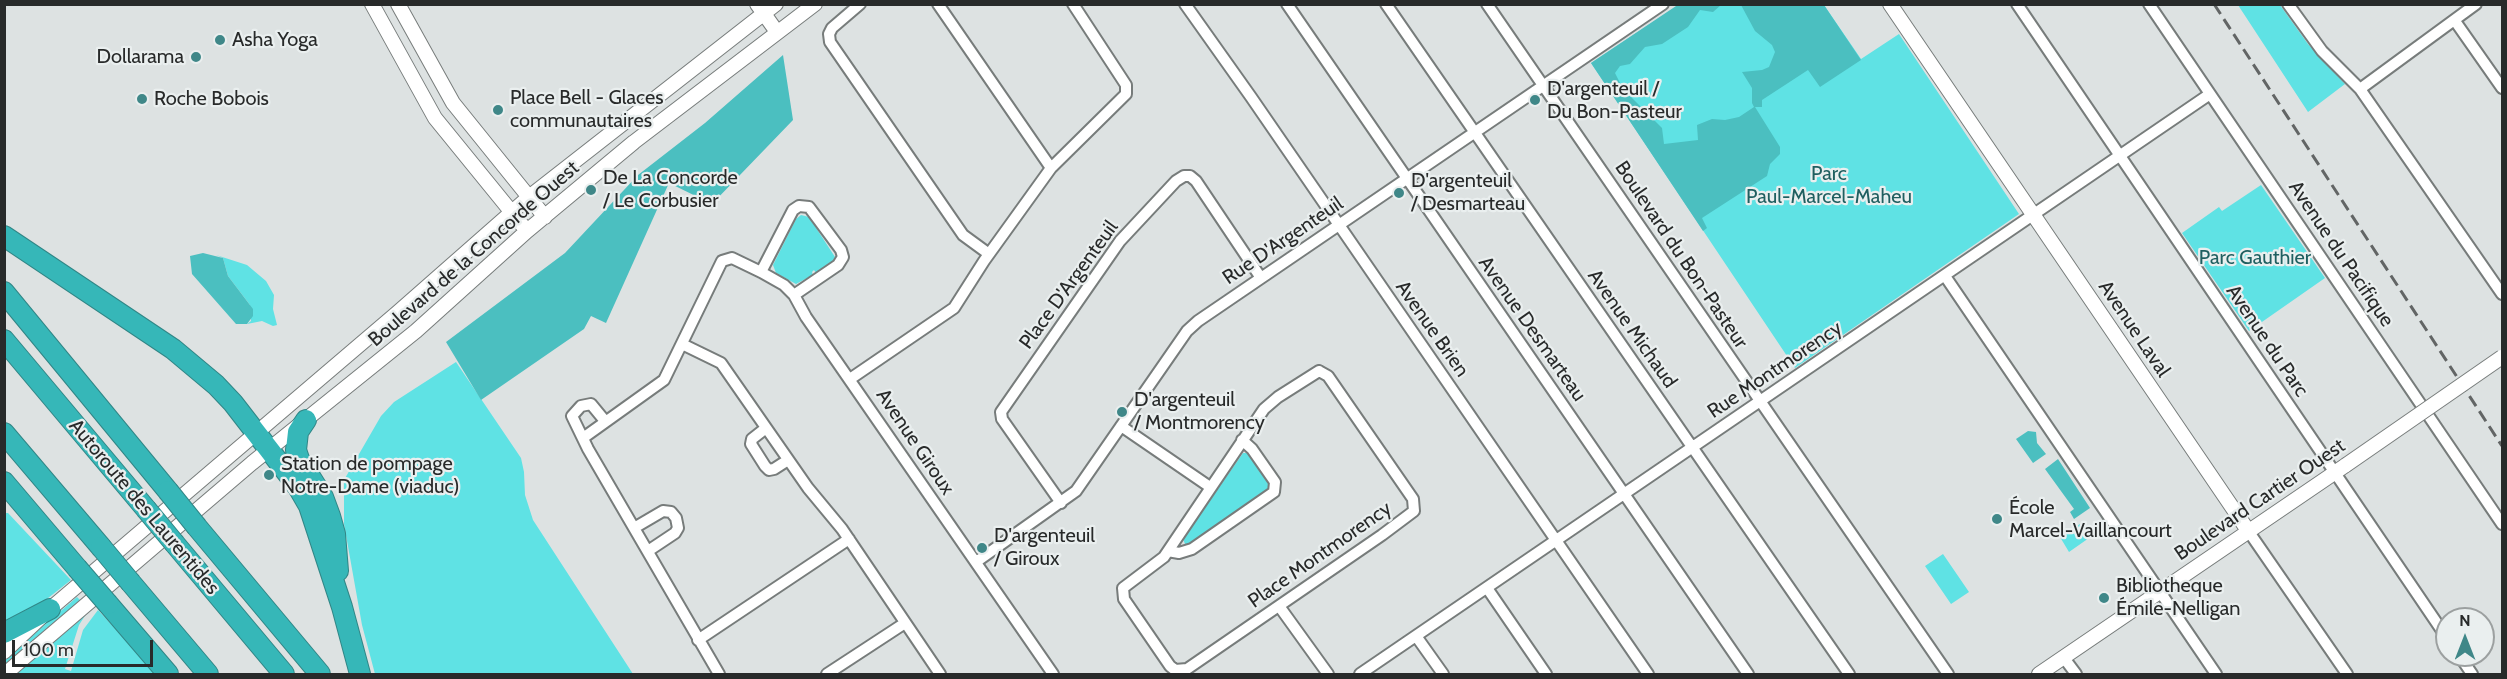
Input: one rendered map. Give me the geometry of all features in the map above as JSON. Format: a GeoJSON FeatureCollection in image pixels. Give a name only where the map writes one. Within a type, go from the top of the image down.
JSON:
{"type":"FeatureCollection","features":[{"type":"Feature","properties":{"kind":"highway"},"geometry":{"type":"LineString","coordinates":[[4,236],[180,354],[216,386],[256,432],[298,487],[309,506],[342,607],[360,675]]}},
{"type":"Feature","properties":{"kind":"highway"},"geometry":{"type":"LineString","coordinates":[[4,292],[320,675]]}},
{"type":"Feature","properties":{"kind":"highway","name":"Autoroute des Laurentides"},"geometry":{"type":"LineString","coordinates":[[4,340],[148,516],[284,675]]}},
{"type":"Feature","properties":{"kind":"highway"},"geometry":{"type":"LineString","coordinates":[[306,420],[298,432],[296,450],[322,497],[332,522],[342,607]]}},
{"type":"Feature","properties":{"kind":"highway"},"geometry":{"type":"LineString","coordinates":[[4,433],[208,675]]}},
{"type":"Feature","properties":{"kind":"highway"},"geometry":{"type":"LineString","coordinates":[[4,483],[168,675]]}},
{"type":"Feature","properties":{"kind":"highway"},"geometry":{"type":"LineString","coordinates":[[4,502],[77,568]]}},
{"type":"Feature","properties":{"kind":"highway"},"geometry":{"type":"LineString","coordinates":[[4,633],[50,609]]}},
{"type":"Feature","properties":{"kind":"street"},"geometry":{"type":"LineString","coordinates":[[372,4],[435,118],[528,231]]}},
{"type":"Feature","properties":{"kind":"street"},"geometry":{"type":"LineString","coordinates":[[398,4],[453,103],[545,217]]}},
{"type":"Feature","properties":{"kind":"street","name":"Boulevard de la Concorde Ouest"},"geometry":{"type":"LineString","coordinates":[[4,652],[148,516],[256,432],[529,197],[761,9],[776,4]]}},
{"type":"Feature","properties":{"kind":"street","name":"Boulevard de la Concorde Ouest"},"geometry":{"type":"LineString","coordinates":[[5,675],[169,541],[269,450],[416,331],[528,231],[634,142],[815,4]]}},
{"type":"Feature","properties":{"kind":"street"},"geometry":{"type":"LineString","coordinates":[[860,4],[832,28],[829,34],[830,42],[963,235],[989,254]]}},
{"type":"Feature","properties":{"kind":"street"},"geometry":{"type":"LineString","coordinates":[[938,4],[1051,168]]}},
{"type":"Feature","properties":{"kind":"street"},"geometry":{"type":"LineString","coordinates":[[850,379],[950,312],[1051,168],[1127,91],[1073,4]]}},
{"type":"Feature","properties":{"kind":"street","name":"Avenue Brien"},"geometry":{"type":"LineString","coordinates":[[1185,4],[1648,675]]}},
{"type":"Feature","properties":{"kind":"street","name":"Avenue Desmarteau"},"geometry":{"type":"LineString","coordinates":[[1287,4],[1748,675]]}},
{"type":"Feature","properties":{"kind":"street","name":"Avenue Michaud"},"geometry":{"type":"LineString","coordinates":[[1386,4],[1849,675]]}},
{"type":"Feature","properties":{"kind":"street","name":"Boulevard du Bon-Pasteur"},"geometry":{"type":"LineString","coordinates":[[1487,4],[1948,675]]}},
{"type":"Feature","properties":{"kind":"street","name":"Rue D'Argenteuil"},"geometry":{"type":"LineString","coordinates":[[976,562],[1060,503],[1080,486],[1191,328],[1664,4]]}},
{"type":"Feature","properties":{"kind":"street","name":"Avenue Laval"},"geometry":{"type":"LineString","coordinates":[[1890,4],[2347,675]]}},
{"type":"Feature","properties":{"kind":"street","name":"Avenue du Parc"},"geometry":{"type":"LineString","coordinates":[[2017,4],[2120,156],[2340,469],[2435,619]]}},
{"type":"Feature","properties":{"kind":"street","name":"Avenue du Pacifique"},"geometry":{"type":"LineString","coordinates":[[2149,4],[2502,524]]}},
{"type":"Feature","properties":{"kind":"street"},"geometry":{"type":"LineString","coordinates":[[2288,4],[2318,46],[2360,89],[2502,294]]}},
{"type":"Feature","properties":{"kind":"street"},"geometry":{"type":"LineString","coordinates":[[2360,89],[2476,4]]}},
{"type":"Feature","properties":{"kind":"street"},"geometry":{"type":"LineString","coordinates":[[761,9],[777,32]]}},
{"type":"Feature","properties":{"kind":"street"},"geometry":{"type":"LineString","coordinates":[[2455,21],[2502,88]]}},
{"type":"Feature","properties":{"kind":"street","name":"Rue Montmorency"},"geometry":{"type":"LineString","coordinates":[[1360,675],[2210,94]]}},
{"type":"Feature","properties":{"kind":"street","name":"Place D'Argenteuil"},"geometry":{"type":"LineString","coordinates":[[1060,503],[1002,419],[1001,412],[1120,241],[1176,181],[1184,176],[1190,176],[1261,278]]}},
{"type":"Feature","properties":{"kind":"street"},"geometry":{"type":"LineString","coordinates":[[761,272],[793,210],[799,206],[809,207],[840,249],[843,257],[838,265],[794,295]]}},
{"type":"Feature","properties":{"kind":"street","name":"Avenue Giroux"},"geometry":{"type":"LineString","coordinates":[[682,344],[726,258],[732,258],[784,285],[794,295],[806,317],[1053,675]]}},
{"type":"Feature","properties":{"kind":"street"},"geometry":{"type":"LineString","coordinates":[[1945,276],[2216,675]]}},
{"type":"Feature","properties":{"kind":"street"},"geometry":{"type":"LineString","coordinates":[[583,438],[664,380],[682,344],[721,363],[788,460],[849,539],[940,675]]}},
{"type":"Feature","properties":{"kind":"street","name":"Boulevard Cartier Ouest"},"geometry":{"type":"LineString","coordinates":[[2039,675],[2502,357]]}},
{"type":"Feature","properties":{"kind":"street","name":"Place Montmorency"},"geometry":{"type":"LineString","coordinates":[[1322,371],[1328,376],[1415,503],[1415,509],[1411,515],[1187,669],[1175,670],[1169,665],[1122,592],[1125,584],[1161,560],[1242,440],[1264,409],[1275,399],[1312,374],[1322,371]]}},
{"type":"Feature","properties":{"kind":"street"},"geometry":{"type":"LineString","coordinates":[[605,421],[591,404],[584,405],[573,414],[573,420],[583,438],[719,675]]}},
{"type":"Feature","properties":{"kind":"street"},"geometry":{"type":"LineString","coordinates":[[1121,426],[1210,487]]}},
{"type":"Feature","properties":{"kind":"street"},"geometry":{"type":"LineString","coordinates":[[766,428],[753,439],[751,444],[765,466],[769,470],[774,470],[788,460]]}},
{"type":"Feature","properties":{"kind":"street"},"geometry":{"type":"LineString","coordinates":[[1168,551],[1179,553],[1192,549],[1274,492],[1276,486],[1274,481],[1252,449],[1242,440]]}},
{"type":"Feature","properties":{"kind":"street"},"geometry":{"type":"LineString","coordinates":[[634,528],[663,511],[670,512],[676,518],[678,525],[675,533],[648,551]]}},
{"type":"Feature","properties":{"kind":"street"},"geometry":{"type":"LineString","coordinates":[[698,640],[849,539]]}},
{"type":"Feature","properties":{"kind":"street"},"geometry":{"type":"LineString","coordinates":[[1487,588],[1546,675]]}},
{"type":"Feature","properties":{"kind":"street"},"geometry":{"type":"LineString","coordinates":[[1279,606],[1328,675]]}},
{"type":"Feature","properties":{"kind":"street"},"geometry":{"type":"LineString","coordinates":[[827,675],[841,671],[905,623]]}},
{"type":"Feature","properties":{"kind":"street"},"geometry":{"type":"LineString","coordinates":[[1416,636],[1443,675]]}},
{"type":"Feature","properties":{"kind":"street"},"geometry":{"type":"LineString","coordinates":[[2064,658],[2076,675]]}},
{"type":"Feature","properties":{"kind":"green space","name":"Parc Paul-Marcel-Maheu"},"geometry":{"type":"Polygon","coordinates":[[[1679,5],[1824,5],[1861,59],[1899,34],[2019,214],[1795,368],[1591,63],[1679,5]]]}},
{"type":"Feature","properties":{"kind":"green space"},"geometry":{"type":"Polygon","coordinates":[[[2238,5],[2280,5],[2308,44],[2345,84],[2308,112],[2238,5]]]}},
{"type":"Feature","properties":{"kind":"green space","name":"Parc Gauthier"},"geometry":{"type":"Polygon","coordinates":[[[2261,185],[2325,278],[2249,331],[2182,233],[2219,207],[2222,211],[2261,185]]]}},
{"type":"Feature","properties":{"kind":"green space"},"geometry":{"type":"Polygon","coordinates":[[[801,215],[809,217],[835,257],[832,262],[816,273],[814,270],[813,275],[796,284],[776,273],[773,265],[796,219],[801,215]]]}},
{"type":"Feature","properties":{"kind":"green space"},"geometry":{"type":"Polygon","coordinates":[[[216,255],[247,265],[266,281],[274,295],[273,309],[277,325],[273,326],[262,321],[247,324],[251,321],[250,305],[228,276],[223,258],[216,255]]]}},
{"type":"Feature","properties":{"kind":"green space"},"geometry":{"type":"Polygon","coordinates":[[[456,362],[521,458],[525,495],[533,520],[633,674],[375,674],[362,625],[344,524],[344,480],[381,416],[394,402],[456,362]]]}},
{"type":"Feature","properties":{"kind":"green space"},"geometry":{"type":"Polygon","coordinates":[[[1243,453],[1248,453],[1270,484],[1269,490],[1188,545],[1185,544],[1183,539],[1243,453]]]}},
{"type":"Feature","properties":{"kind":"green space"},"geometry":{"type":"Polygon","coordinates":[[[4,513],[8,513],[71,580],[38,606],[4,627],[4,513]]]}},
{"type":"Feature","properties":{"kind":"green space"},"geometry":{"type":"Polygon","coordinates":[[[2080,524],[2089,538],[2069,552],[2060,537],[2080,524]]]}},
{"type":"Feature","properties":{"kind":"green space"},"geometry":{"type":"Polygon","coordinates":[[[1943,554],[1969,592],[1951,604],[1925,566],[1943,554]]]}},
{"type":"Feature","properties":{"kind":"green space"},"geometry":{"type":"Polygon","coordinates":[[[77,597],[81,601],[5,667],[5,659],[77,597]]]}},
{"type":"Feature","properties":{"kind":"green space"},"geometry":{"type":"Polygon","coordinates":[[[98,610],[157,674],[13,674],[88,611],[79,625],[65,669],[71,671],[83,630],[98,610]]]}},
{"type":"Feature","properties":{"kind":"shaded area"},"geometry":{"type":"Polygon","coordinates":[[[1679,4],[1721,5],[1713,12],[1700,10],[1688,27],[1662,44],[1645,47],[1630,64],[1620,66],[1615,73],[1623,89],[1662,128],[1664,144],[1698,140],[1697,125],[1712,119],[1725,120],[1739,117],[1754,107],[1752,88],[1742,72],[1769,67],[1775,52],[1772,45],[1755,31],[1741,5],[1824,5],[1861,60],[1820,87],[1808,70],[1762,100],[1762,107],[1755,107],[1780,147],[1780,154],[1770,164],[1767,176],[1702,218],[1707,228],[1703,231],[1591,63],[1679,4]]]}},
{"type":"Feature","properties":{"kind":"shaded area"},"geometry":{"type":"Polygon","coordinates":[[[783,55],[793,120],[712,204],[669,183],[606,323],[591,316],[584,329],[481,400],[446,342],[565,253],[638,175],[705,123],[783,55]]]}},
{"type":"Feature","properties":{"kind":"shaded area"},"geometry":{"type":"Polygon","coordinates":[[[203,253],[223,258],[228,276],[253,309],[253,316],[247,324],[236,324],[192,274],[190,256],[203,253]]]}},
{"type":"Feature","properties":{"kind":"shaded area"},"geometry":{"type":"Polygon","coordinates":[[[2028,431],[2036,432],[2037,443],[2046,454],[2033,463],[2016,439],[2028,431]]]}},
{"type":"Feature","properties":{"kind":"shaded area"},"geometry":{"type":"Polygon","coordinates":[[[2058,459],[2090,508],[2074,519],[2070,512],[2074,509],[2045,469],[2058,459]]]}},
{"type":"Feature","properties":{"kind":"railway"},"geometry":{"type":"LineString","coordinates":[[2214,4],[2502,446]]}},
{"type":"Feature","properties":{"kind":"place","name":"Asha Yoga"},"geometry":{"type":"Point","coordinates":[220,40]}},
{"type":"Feature","properties":{"kind":"place","name":"Dollarama"},"geometry":{"type":"Point","coordinates":[196,57]}},
{"type":"Feature","properties":{"kind":"place","name":"Roche Bobois"},"geometry":{"type":"Point","coordinates":[142,99]}},
{"type":"Feature","properties":{"kind":"place","name":"D'argenteuil / Du Bon-Pasteur"},"geometry":{"type":"Point","coordinates":[1535,100]}},
{"type":"Feature","properties":{"kind":"place","name":"Place Bell - Glaces communautaires"},"geometry":{"type":"Point","coordinates":[498,110]}},
{"type":"Feature","properties":{"kind":"place","name":"De La Concorde / Le Corbusier"},"geometry":{"type":"Point","coordinates":[591,190]}},
{"type":"Feature","properties":{"kind":"place","name":"D'argenteuil / Desmarteau"},"geometry":{"type":"Point","coordinates":[1399,193]}},
{"type":"Feature","properties":{"kind":"place","name":"D'argenteuil / Montmorency"},"geometry":{"type":"Point","coordinates":[1122,412]}},
{"type":"Feature","properties":{"kind":"place","name":"Station de pompage Notre-Dame (viaduc)"},"geometry":{"type":"Point","coordinates":[269,475]}},
{"type":"Feature","properties":{"kind":"place","name":"École Marcel-Vaillancourt"},"geometry":{"type":"Point","coordinates":[1997,519]}},
{"type":"Feature","properties":{"kind":"place","name":"D'argenteuil / Giroux"},"geometry":{"type":"Point","coordinates":[982,548]}},
{"type":"Feature","properties":{"kind":"place","name":"Bibliotheque Émile-Nelligan"},"geometry":{"type":"Point","coordinates":[2104,598]}}]}
